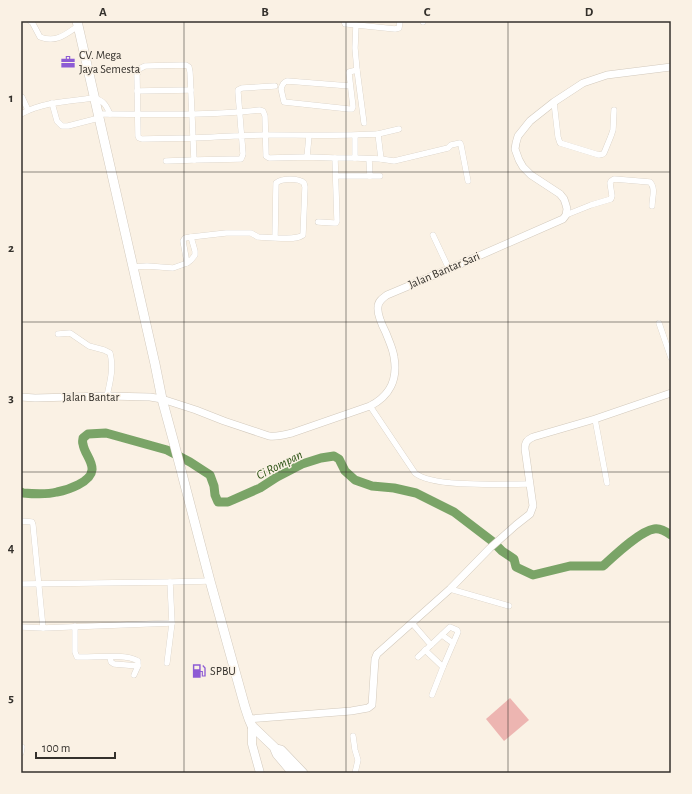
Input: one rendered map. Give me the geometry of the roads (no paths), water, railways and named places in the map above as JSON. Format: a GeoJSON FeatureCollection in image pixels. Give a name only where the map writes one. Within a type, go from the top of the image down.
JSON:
{"type":"FeatureCollection","features":[{"type":"Feature","properties":{"kind":"main road"},"geometry":{"type":"LineString","coordinates":[[77,24],[162,400],[210,581],[250,722],[252,744],[260,773]]}},
{"type":"Feature","properties":{"kind":"main road"},"geometry":{"type":"LineString","coordinates":[[250,722],[294,773]]}},
{"type":"Feature","properties":{"kind":"main road"},"geometry":{"type":"LineString","coordinates":[[274,748],[281,750],[303,773]]}},
{"type":"Feature","properties":{"kind":"street"},"geometry":{"type":"LineString","coordinates":[[30,21],[40,37],[47,39],[56,39],[64,35],[77,24]]}},
{"type":"Feature","properties":{"kind":"street"},"geometry":{"type":"LineString","coordinates":[[344,21],[345,24],[395,29],[399,28],[400,21]]}},
{"type":"Feature","properties":{"kind":"street"},"geometry":{"type":"LineString","coordinates":[[356,25],[355,48],[364,123]]}},
{"type":"Feature","properties":{"kind":"street"},"geometry":{"type":"LineString","coordinates":[[194,160],[193,138],[191,90],[190,69],[189,67],[186,65],[142,67],[138,72],[137,91],[138,134],[139,138],[142,139],[193,138],[265,135],[355,136],[378,134],[399,129]]}},
{"type":"Feature","properties":{"kind":"street"},"geometry":{"type":"LineString","coordinates":[[652,206],[654,189],[650,182],[612,179],[610,183],[611,199],[566,214],[566,205],[560,194],[531,175],[523,167],[515,149],[518,136],[530,121],[554,102],[583,83],[607,75],[671,67]]}},
{"type":"Feature","properties":{"kind":"street"},"geometry":{"type":"LineString","coordinates":[[350,86],[287,81],[281,89],[284,102],[352,109],[349,73],[357,70]]}},
{"type":"Feature","properties":{"kind":"street"},"geometry":{"type":"LineString","coordinates":[[166,161],[240,159],[243,154],[238,92],[240,88],[275,86]]}},
{"type":"Feature","properties":{"kind":"street"},"geometry":{"type":"LineString","coordinates":[[137,91],[191,90]]}},
{"type":"Feature","properties":{"kind":"street"},"geometry":{"type":"LineString","coordinates":[[22,97],[28,110]]}},
{"type":"Feature","properties":{"kind":"street"},"geometry":{"type":"LineString","coordinates":[[21,114],[28,110],[52,103],[94,98],[101,100],[110,114]]}},
{"type":"Feature","properties":{"kind":"street"},"geometry":{"type":"LineString","coordinates":[[554,102],[560,143],[599,155],[604,153],[612,136],[614,110]]}},
{"type":"Feature","properties":{"kind":"street"},"geometry":{"type":"LineString","coordinates":[[52,103],[57,121],[62,126],[68,126],[110,114],[192,114],[260,110],[265,116],[266,154],[268,158],[355,158],[381,159],[392,162],[460,144],[468,181]]}},
{"type":"Feature","properties":{"kind":"street"},"geometry":{"type":"LineString","coordinates":[[378,134],[381,159]]}},
{"type":"Feature","properties":{"kind":"street"},"geometry":{"type":"LineString","coordinates":[[307,157],[309,136]]}},
{"type":"Feature","properties":{"kind":"street"},"geometry":{"type":"LineString","coordinates":[[355,136],[355,158]]}},
{"type":"Feature","properties":{"kind":"street"},"geometry":{"type":"LineString","coordinates":[[318,222],[336,223],[337,221],[335,158]]}},
{"type":"Feature","properties":{"kind":"street"},"geometry":{"type":"LineString","coordinates":[[369,159],[370,176]]}},
{"type":"Feature","properties":{"kind":"street"},"geometry":{"type":"LineString","coordinates":[[336,176],[380,176]]}},
{"type":"Feature","properties":{"kind":"street"},"geometry":{"type":"LineString","coordinates":[[187,263],[183,240],[185,238],[251,233],[258,237],[275,238],[297,238],[303,235],[305,187],[304,183],[300,180],[282,179],[276,183],[275,238]]}},
{"type":"Feature","properties":{"kind":"street","name":"Jalan Bantar Sari"},"geometry":{"type":"LineString","coordinates":[[162,400],[275,437],[283,436],[370,406],[378,402],[386,394],[391,385],[395,371],[394,356],[377,308],[382,298],[563,219],[566,214]]}},
{"type":"Feature","properties":{"kind":"street"},"geometry":{"type":"LineString","coordinates":[[433,235],[449,269]]}},
{"type":"Feature","properties":{"kind":"street"},"geometry":{"type":"LineString","coordinates":[[133,267],[147,266],[173,268],[187,263],[195,255],[191,237]]}},
{"type":"Feature","properties":{"kind":"street"},"geometry":{"type":"LineString","coordinates":[[659,322],[671,358]]}},
{"type":"Feature","properties":{"kind":"street"},"geometry":{"type":"LineString","coordinates":[[58,334],[70,333],[89,346],[104,350],[110,354],[112,364],[111,379],[107,396]]}},
{"type":"Feature","properties":{"kind":"street"},"geometry":{"type":"LineString","coordinates":[[250,722],[351,711],[371,706],[373,703],[376,657],[386,645],[450,589],[490,548],[530,514],[533,506],[525,443],[528,440],[595,420],[671,394]]}},
{"type":"Feature","properties":{"kind":"street","name":"Jalan Bantar"},"geometry":{"type":"LineString","coordinates":[[21,397],[107,396],[150,397],[162,400]]}},
{"type":"Feature","properties":{"kind":"street"},"geometry":{"type":"LineString","coordinates":[[370,406],[415,473],[420,477],[458,484],[530,484]]}},
{"type":"Feature","properties":{"kind":"street"},"geometry":{"type":"LineString","coordinates":[[595,420],[607,483]]}},
{"type":"Feature","properties":{"kind":"street"},"geometry":{"type":"LineString","coordinates":[[21,521],[32,522],[33,525],[43,628]]}},
{"type":"Feature","properties":{"kind":"street"},"geometry":{"type":"LineString","coordinates":[[21,584],[210,581]]}},
{"type":"Feature","properties":{"kind":"street"},"geometry":{"type":"LineString","coordinates":[[167,663],[172,623],[170,582]]}},
{"type":"Feature","properties":{"kind":"street"},"geometry":{"type":"LineString","coordinates":[[450,589],[509,606]]}},
{"type":"Feature","properties":{"kind":"street"},"geometry":{"type":"LineString","coordinates":[[21,627],[43,628],[172,623]]}},
{"type":"Feature","properties":{"kind":"street"},"geometry":{"type":"LineString","coordinates":[[412,623],[431,645]]}},
{"type":"Feature","properties":{"kind":"street"},"geometry":{"type":"LineString","coordinates":[[74,626],[75,652],[77,657],[110,657],[111,662],[114,664],[138,666],[134,675]]}},
{"type":"Feature","properties":{"kind":"street"},"geometry":{"type":"LineString","coordinates":[[418,656],[450,627],[457,630],[458,632],[432,695]]}},
{"type":"Feature","properties":{"kind":"street"},"geometry":{"type":"LineString","coordinates":[[442,635],[453,643]]}},
{"type":"Feature","properties":{"kind":"street"},"geometry":{"type":"LineString","coordinates":[[425,650],[443,667]]}},
{"type":"Feature","properties":{"kind":"street"},"geometry":{"type":"LineString","coordinates":[[353,736],[358,760],[355,773]]}},
{"type":"Feature","properties":{"kind":"street"},"geometry":{"type":"LineString","coordinates":[[21,753],[22,747]]}},
{"type":"Feature","properties":{"kind":"waterway","name":"Ci Rompan"},"geometry":{"type":"LineString","coordinates":[[21,492],[36,494],[53,493],[73,487],[83,482],[88,478],[92,470],[91,463],[84,447],[83,438],[88,434],[106,433],[167,450],[190,462],[210,475],[218,502],[228,502],[260,488],[302,464],[321,458],[334,456],[339,459],[345,471],[355,480],[372,486],[394,488],[416,493],[454,512],[514,559],[516,567],[533,575],[570,566],[603,566],[627,544],[648,531],[658,529],[671,535]]}},
{"type":"Feature","properties":{"kind":"place","name":"CV. Mega Jaya Semesta"},"geometry":{"type":"Point","coordinates":[68,62]}},
{"type":"Feature","properties":{"kind":"place","name":"SPBU"},"geometry":{"type":"Point","coordinates":[199,671]}}]}
